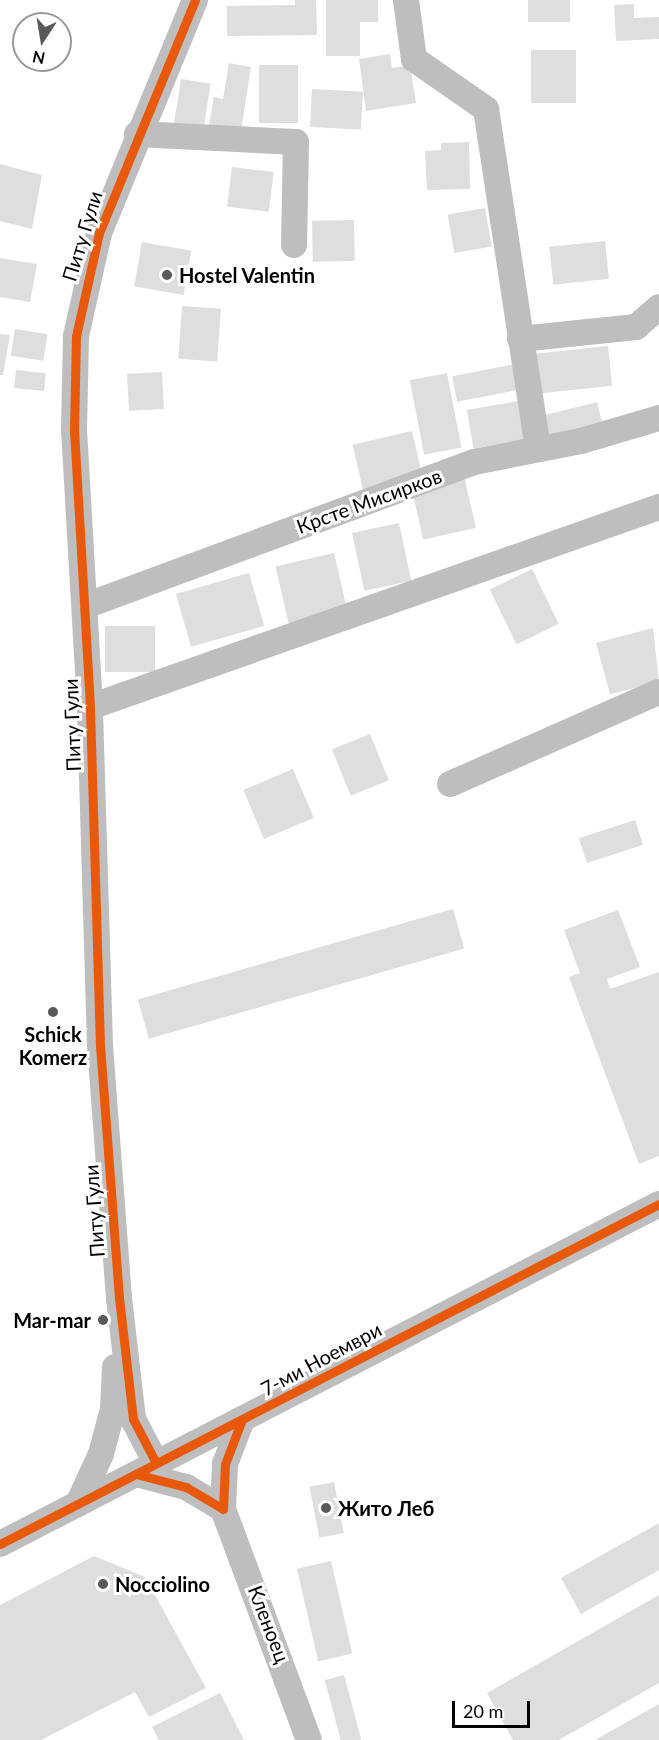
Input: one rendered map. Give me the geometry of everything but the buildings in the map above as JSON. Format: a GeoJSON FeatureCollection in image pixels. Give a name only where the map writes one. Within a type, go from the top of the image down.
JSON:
{"type":"FeatureCollection","features":[{"type":"Feature","properties":{"kind":"street","name":"Питу Гули"},"geometry":{"type":"LineString","coordinates":[[146,1469],[134,1419],[119,1298],[100,1046],[90,707],[74,431],[76,336],[99,233],[137,134],[195,0]]}},
{"type":"Feature","properties":{"kind":"street"},"geometry":{"type":"LineString","coordinates":[[406,0],[414,59],[486,109],[538,449]]}},
{"type":"Feature","properties":{"kind":"street"},"geometry":{"type":"LineString","coordinates":[[137,134],[296,142],[294,245]]}},
{"type":"Feature","properties":{"kind":"street"},"geometry":{"type":"LineString","coordinates":[[520,339],[636,327],[659,307]]}},
{"type":"Feature","properties":{"kind":"street","name":"Крсте Мисирков"},"geometry":{"type":"LineString","coordinates":[[85,606],[474,462],[538,449],[659,418]]}},
{"type":"Feature","properties":{"kind":"street"},"geometry":{"type":"LineString","coordinates":[[90,707],[659,507]]}},
{"type":"Feature","properties":{"kind":"street"},"geometry":{"type":"LineString","coordinates":[[450,784],[659,692]]}},
{"type":"Feature","properties":{"kind":"street","name":"7-ми Ноември"},"geometry":{"type":"LineString","coordinates":[[0,1544],[242,1422],[659,1204]]}},
{"type":"Feature","properties":{"kind":"street","name":"Питу Гули"},"geometry":{"type":"LineString","coordinates":[[78,1504],[101,1454],[113,1409],[119,1298]]}},
{"type":"Feature","properties":{"kind":"street","name":"Кленоец"},"geometry":{"type":"LineString","coordinates":[[242,1422],[225,1464],[223,1509],[309,1740]]}},
{"type":"Feature","properties":{"kind":"street"},"geometry":{"type":"LineString","coordinates":[[146,1469],[186,1487],[223,1509]]}},
{"type":"Feature","properties":{"kind":"cycle path"},"geometry":{"type":"LineString","coordinates":[[156,1463],[133,1419],[119,1298],[100,1046],[90,707],[74,431],[76,336],[99,233],[195,0]]}},
{"type":"Feature","properties":{"kind":"cycle path"},"geometry":{"type":"LineString","coordinates":[[0,1544],[659,1204]]}},
{"type":"Feature","properties":{"kind":"cycle path"},"geometry":{"type":"LineString","coordinates":[[136,1474],[186,1487],[223,1509],[225,1464],[241,1422]]}},
{"type":"Feature","properties":{"kind":"place","name":"Hostel Valentin"},"geometry":{"type":"Point","coordinates":[167,275]}},
{"type":"Feature","properties":{"kind":"place","name":"Schick Komerz"},"geometry":{"type":"Point","coordinates":[53,1012]}},
{"type":"Feature","properties":{"kind":"place","name":"Mar-mar"},"geometry":{"type":"Point","coordinates":[103,1320]}},
{"type":"Feature","properties":{"kind":"place","name":"Жито Леб"},"geometry":{"type":"Point","coordinates":[326,1508]}},
{"type":"Feature","properties":{"kind":"place","name":"Nocciolino"},"geometry":{"type":"Point","coordinates":[103,1584]}}]}
